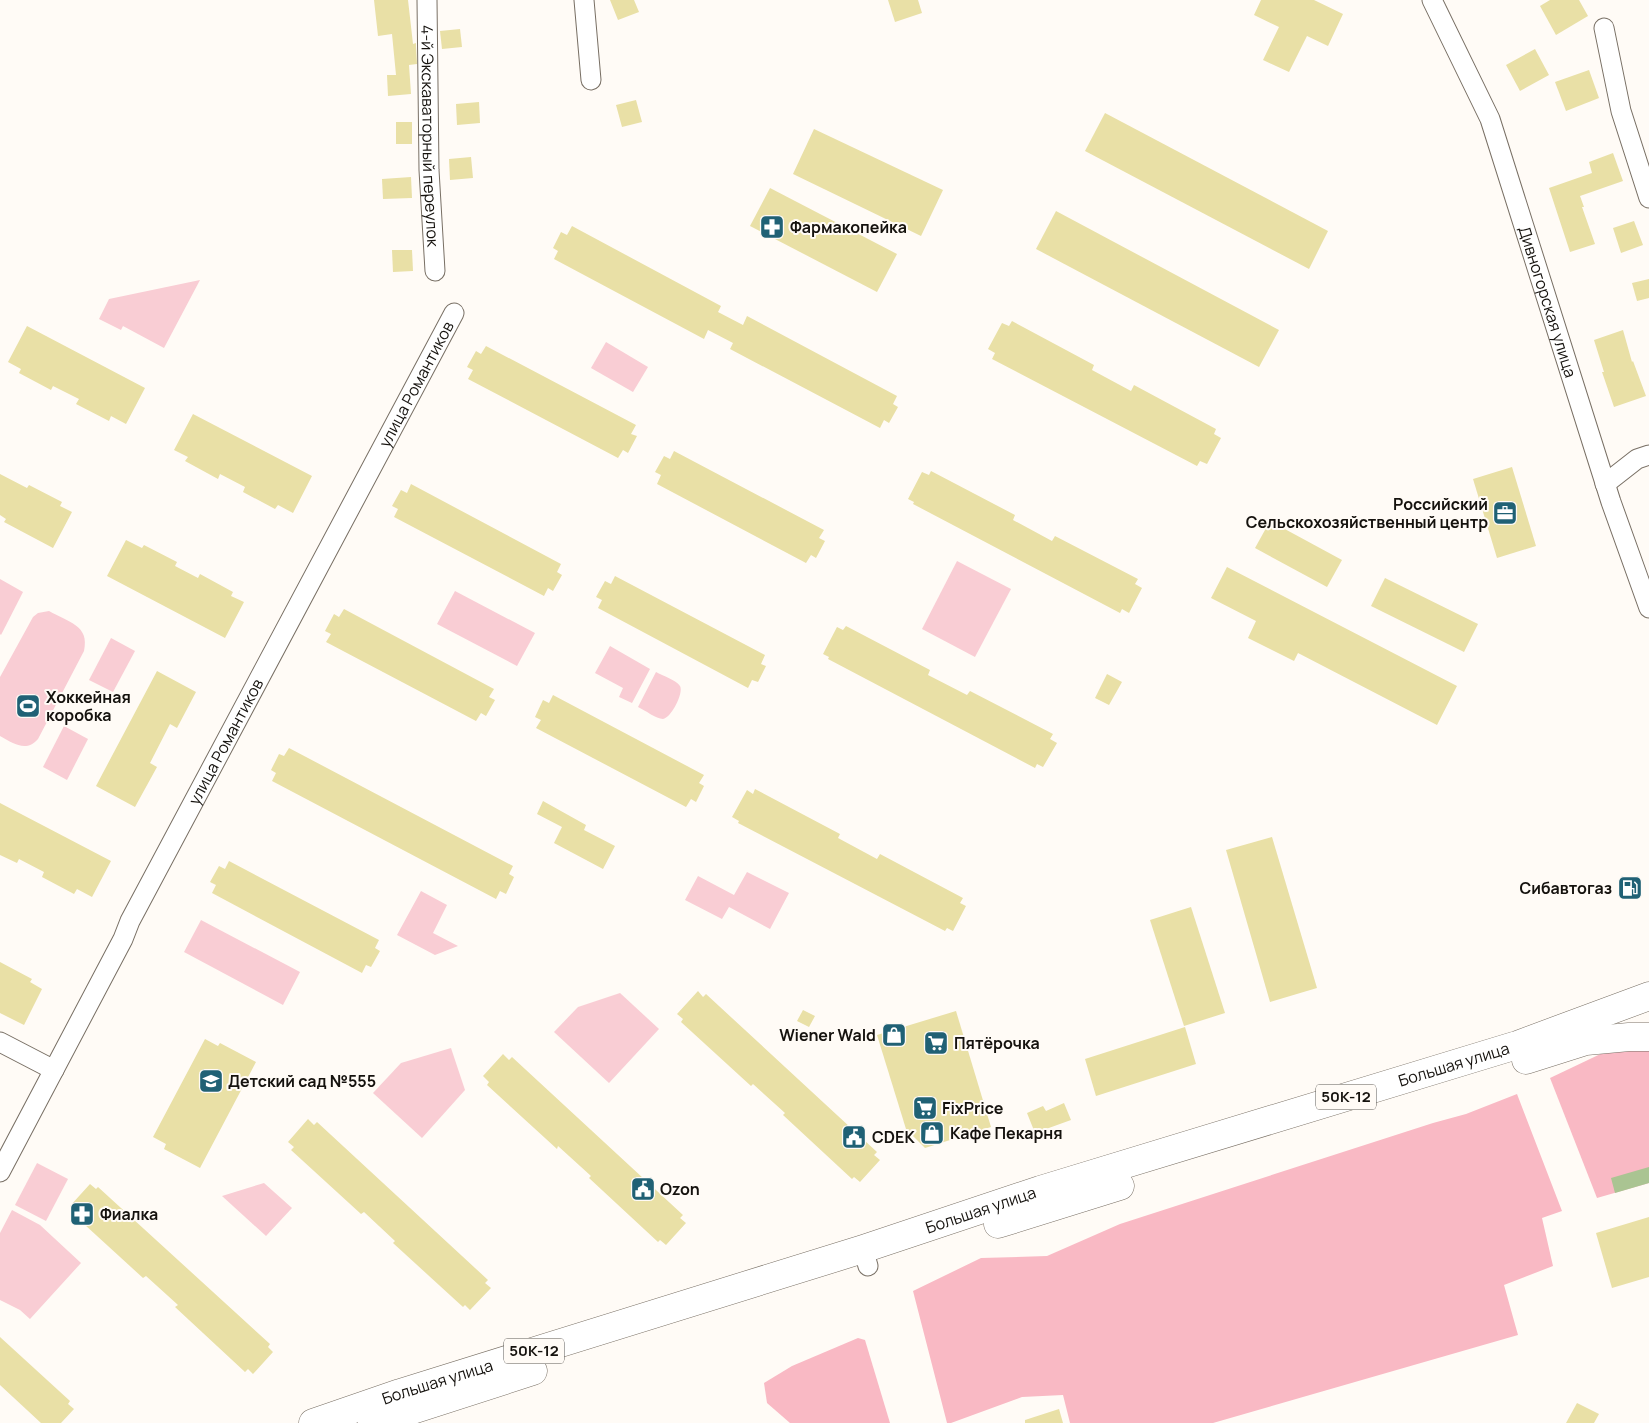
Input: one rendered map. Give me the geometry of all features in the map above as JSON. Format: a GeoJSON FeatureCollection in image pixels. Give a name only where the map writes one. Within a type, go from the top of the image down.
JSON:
{"type":"FeatureCollection","features":[{"type":"Feature","properties":{"kind":"main road","name":"Большая улица"},"geometry":{"type":"LineString","coordinates":[[372,1423],[866,1257],[921,1229],[1040,1190],[1517,1045],[1649,996]]}},
{"type":"Feature","properties":{"kind":"main road","name":"Большая улица"},"geometry":{"type":"LineString","coordinates":[[314,1423],[400,1393],[756,1282],[866,1257],[1045,1209],[1586,1041],[1639,1037]]}},
{"type":"Feature","properties":{"kind":"street","name":"4-й Экскаваторный переулок"},"geometry":{"type":"LineString","coordinates":[[427,0],[429,170],[436,271]]}},
{"type":"Feature","properties":{"kind":"street"},"geometry":{"type":"LineString","coordinates":[[584,0],[591,80]]}},
{"type":"Feature","properties":{"kind":"street","name":"Дивногорская улица"},"geometry":{"type":"LineString","coordinates":[[1432,0],[1490,119],[1605,484],[1649,608]]}},
{"type":"Feature","properties":{"kind":"street"},"geometry":{"type":"LineString","coordinates":[[1604,28],[1621,112],[1649,198]]}},
{"type":"Feature","properties":{"kind":"street","name":"улица Романтиков"},"geometry":{"type":"LineString","coordinates":[[0,1172],[123,939],[142,897],[454,313]]}},
{"type":"Feature","properties":{"kind":"street"},"geometry":{"type":"LineString","coordinates":[[1605,484],[1637,459],[1649,455]]}},
{"type":"Feature","properties":{"kind":"street"},"geometry":{"type":"LineString","coordinates":[[0,1042],[54,1070]]}},
{"type":"Feature","properties":{"kind":"shaded area"},"geometry":{"type":"Polygon","coordinates":[[[200,280],[164,348],[123,326],[121,330],[99,319],[109,299],[200,280]]]}},
{"type":"Feature","properties":{"kind":"shaded area"},"geometry":{"type":"Polygon","coordinates":[[[606,342],[648,367],[633,392],[591,368],[606,342]]]}},
{"type":"Feature","properties":{"kind":"shaded area"},"geometry":{"type":"Polygon","coordinates":[[[957,561],[1011,589],[975,657],[922,629],[957,561]]]}},
{"type":"Feature","properties":{"kind":"shaded area"},"geometry":{"type":"Polygon","coordinates":[[[0,579],[23,592],[1,635],[0,634],[0,579]]]}},
{"type":"Feature","properties":{"kind":"shaded area"},"geometry":{"type":"Polygon","coordinates":[[[455,591],[535,633],[517,666],[437,624],[455,591]]]}},
{"type":"Feature","properties":{"kind":"shaded area","name":"Хоккейная коробка"},"geometry":{"type":"Polygon","coordinates":[[[49,611],[76,625],[81,630],[85,642],[84,651],[38,739],[29,745],[19,745],[0,736],[0,677],[33,617],[38,613],[49,611]]]}},
{"type":"Feature","properties":{"kind":"shaded area"},"geometry":{"type":"Polygon","coordinates":[[[111,638],[135,651],[113,692],[89,680],[111,638]]]}},
{"type":"Feature","properties":{"kind":"shaded area"},"geometry":{"type":"Polygon","coordinates":[[[610,646],[650,669],[632,703],[619,697],[623,688],[595,673],[610,646]]]}},
{"type":"Feature","properties":{"kind":"shaded area"},"geometry":{"type":"Polygon","coordinates":[[[656,672],[676,682],[681,689],[673,710],[663,719],[638,707],[656,672]]]}},
{"type":"Feature","properties":{"kind":"shaded area"},"geometry":{"type":"Polygon","coordinates":[[[64,726],[88,739],[67,780],[43,767],[64,726]]]}},
{"type":"Feature","properties":{"kind":"shaded area"},"geometry":{"type":"Polygon","coordinates":[[[747,872],[789,893],[770,929],[729,907],[722,919],[685,900],[698,876],[734,895],[747,872]]]}},
{"type":"Feature","properties":{"kind":"shaded area"},"geometry":{"type":"Polygon","coordinates":[[[421,891],[447,905],[433,933],[458,946],[435,955],[397,935],[421,891]]]}},
{"type":"Feature","properties":{"kind":"shaded area"},"geometry":{"type":"Polygon","coordinates":[[[201,920],[300,972],[283,1005],[184,952],[201,920]]]}},
{"type":"Feature","properties":{"kind":"shaded area"},"geometry":{"type":"Polygon","coordinates":[[[620,993],[659,1029],[609,1083],[554,1032],[578,1007],[620,993]]]}},
{"type":"Feature","properties":{"kind":"shaded area"},"geometry":{"type":"Polygon","coordinates":[[[451,1048],[465,1090],[422,1138],[373,1093],[401,1063],[451,1048]]]}},
{"type":"Feature","properties":{"kind":"shaded area"},"geometry":{"type":"Polygon","coordinates":[[[1611,1049],[1649,1049],[1649,1183],[1597,1198],[1550,1078],[1611,1049]]]}},
{"type":"Feature","properties":{"kind":"shaded area"},"geometry":{"type":"Polygon","coordinates":[[[1517,1094],[1562,1211],[1542,1218],[1553,1266],[1504,1285],[1518,1335],[1213,1423],[1070,1423],[1063,1395],[1022,1397],[947,1423],[913,1291],[981,1258],[1047,1256],[1120,1224],[1466,1114],[1517,1094]]]}},
{"type":"Feature","properties":{"kind":"shaded area"},"geometry":{"type":"Polygon","coordinates":[[[37,1163],[68,1179],[46,1221],[15,1205],[37,1163]]]}},
{"type":"Feature","properties":{"kind":"shaded area"},"geometry":{"type":"Polygon","coordinates":[[[1649,1167],[1649,1183],[1615,1193],[1611,1178],[1649,1167]]]}},
{"type":"Feature","properties":{"kind":"shaded area"},"geometry":{"type":"Polygon","coordinates":[[[264,1183],[292,1208],[266,1236],[222,1196],[264,1183]]]}},
{"type":"Feature","properties":{"kind":"shaded area"},"geometry":{"type":"Polygon","coordinates":[[[12,1210],[40,1225],[81,1263],[30,1319],[20,1310],[0,1300],[0,1233],[12,1210]]]}},
{"type":"Feature","properties":{"kind":"shaded area"},"geometry":{"type":"Polygon","coordinates":[[[858,1338],[865,1340],[890,1423],[790,1423],[767,1403],[764,1383],[792,1366],[858,1338]]]}},
{"type":"Feature","properties":{"kind":"building"},"geometry":{"type":"Polygon","coordinates":[[[374,0],[408,0],[413,44],[416,43],[417,64],[409,65],[411,94],[388,96],[387,75],[396,75],[392,34],[378,36],[374,0]]]}},
{"type":"Feature","properties":{"kind":"building"},"geometry":{"type":"Polygon","coordinates":[[[610,0],[634,0],[639,12],[618,20],[610,0]]]}},
{"type":"Feature","properties":{"kind":"building"},"geometry":{"type":"Polygon","coordinates":[[[888,0],[918,0],[922,13],[895,22],[888,0]]]}},
{"type":"Feature","properties":{"kind":"building"},"geometry":{"type":"Polygon","coordinates":[[[1261,0],[1314,0],[1343,14],[1328,46],[1307,36],[1289,72],[1263,60],[1279,27],[1254,15],[1261,0]]]}},
{"type":"Feature","properties":{"kind":"building"},"geometry":{"type":"Polygon","coordinates":[[[1550,0],[1579,0],[1588,16],[1556,35],[1540,6],[1550,0]]]}},
{"type":"Feature","properties":{"kind":"building"},"geometry":{"type":"Polygon","coordinates":[[[460,29],[462,47],[442,49],[440,31],[460,29]]]}},
{"type":"Feature","properties":{"kind":"building"},"geometry":{"type":"Polygon","coordinates":[[[1535,49],[1549,75],[1520,91],[1506,65],[1535,49]]]}},
{"type":"Feature","properties":{"kind":"building"},"geometry":{"type":"Polygon","coordinates":[[[1589,70],[1599,98],[1566,111],[1555,82],[1589,70]]]}},
{"type":"Feature","properties":{"kind":"building"},"geometry":{"type":"Polygon","coordinates":[[[636,100],[642,122],[622,127],[616,105],[636,100]]]}},
{"type":"Feature","properties":{"kind":"building"},"geometry":{"type":"Polygon","coordinates":[[[479,102],[480,123],[457,125],[456,104],[479,102]]]}},
{"type":"Feature","properties":{"kind":"building"},"geometry":{"type":"Polygon","coordinates":[[[1105,113],[1328,231],[1309,269],[1085,151],[1105,113]]]}},
{"type":"Feature","properties":{"kind":"building"},"geometry":{"type":"Polygon","coordinates":[[[396,122],[412,122],[412,144],[396,144],[396,122]]]}},
{"type":"Feature","properties":{"kind":"building"},"geometry":{"type":"Polygon","coordinates":[[[814,129],[943,190],[921,236],[793,174],[814,129]]]}},
{"type":"Feature","properties":{"kind":"building"},"geometry":{"type":"Polygon","coordinates":[[[1613,153],[1623,181],[1580,196],[1595,244],[1570,252],[1549,188],[1592,173],[1589,162],[1613,153]]]}},
{"type":"Feature","properties":{"kind":"building"},"geometry":{"type":"Polygon","coordinates":[[[471,157],[473,178],[450,180],[449,159],[471,157]]]}},
{"type":"Feature","properties":{"kind":"building"},"geometry":{"type":"Polygon","coordinates":[[[411,177],[412,198],[383,199],[382,179],[411,177]]]}},
{"type":"Feature","properties":{"kind":"building"},"geometry":{"type":"Polygon","coordinates":[[[770,188],[897,254],[877,292],[750,226],[770,188]]]}},
{"type":"Feature","properties":{"kind":"building"},"geometry":{"type":"Polygon","coordinates":[[[1056,211],[1279,330],[1259,367],[1036,249],[1056,211]]]}},
{"type":"Feature","properties":{"kind":"building"},"geometry":{"type":"Polygon","coordinates":[[[1634,221],[1643,245],[1621,253],[1613,228],[1634,221]]]}},
{"type":"Feature","properties":{"kind":"building"},"geometry":{"type":"Polygon","coordinates":[[[572,226],[721,306],[718,312],[743,325],[747,316],[897,396],[893,404],[898,407],[889,423],[884,420],[880,428],[730,349],[733,343],[708,330],[704,339],[554,259],[558,251],[553,248],[561,232],[567,235],[572,226]]]}},
{"type":"Feature","properties":{"kind":"building"},"geometry":{"type":"Polygon","coordinates":[[[392,250],[412,250],[413,271],[393,272],[392,250]]]}},
{"type":"Feature","properties":{"kind":"building"},"geometry":{"type":"Polygon","coordinates":[[[1649,279],[1649,298],[1637,301],[1632,283],[1649,279]]]}},
{"type":"Feature","properties":{"kind":"building"},"geometry":{"type":"Polygon","coordinates":[[[1012,321],[1094,365],[1092,370],[1131,391],[1134,385],[1216,429],[1214,434],[1221,438],[1207,464],[1200,461],[1197,466],[992,359],[995,353],[988,349],[1002,323],[1009,326],[1012,321]]]}},
{"type":"Feature","properties":{"kind":"building"},"geometry":{"type":"Polygon","coordinates":[[[27,326],[145,388],[126,424],[111,416],[109,421],[76,404],[79,399],[53,386],[51,390],[19,373],[21,369],[8,362],[27,326]]]}},
{"type":"Feature","properties":{"kind":"building"},"geometry":{"type":"Polygon","coordinates":[[[1623,330],[1632,362],[1646,396],[1614,407],[1594,340],[1623,330]]]}},
{"type":"Feature","properties":{"kind":"building"},"geometry":{"type":"Polygon","coordinates":[[[486,346],[636,425],[631,434],[637,436],[628,453],[623,450],[618,458],[468,379],[473,370],[467,367],[476,351],[481,354],[486,346]]]}},
{"type":"Feature","properties":{"kind":"building"},"geometry":{"type":"Polygon","coordinates":[[[193,414],[312,476],[293,513],[278,505],[275,509],[243,492],[245,487],[220,474],[218,479],[185,461],[188,457],[174,450],[193,414]]]}},
{"type":"Feature","properties":{"kind":"building"},"geometry":{"type":"Polygon","coordinates":[[[674,451],[824,530],[819,538],[825,541],[816,558],[811,555],[806,563],[657,484],[661,475],[655,472],[664,456],[670,459],[674,451]]]}},
{"type":"Feature","properties":{"kind":"building"},"geometry":{"type":"Polygon","coordinates":[[[1512,467],[1536,546],[1497,558],[1473,479],[1512,467]]]}},
{"type":"Feature","properties":{"kind":"building"},"geometry":{"type":"Polygon","coordinates":[[[931,471],[1015,515],[1013,520],[1052,541],[1055,536],[1138,579],[1135,584],[1142,588],[1129,613],[1122,609],[1120,613],[913,504],[914,502],[908,499],[922,472],[929,475],[931,471]]]}},
{"type":"Feature","properties":{"kind":"building"},"geometry":{"type":"Polygon","coordinates":[[[0,474],[27,488],[29,485],[62,502],[60,506],[72,512],[53,548],[4,522],[6,519],[0,515],[0,474]]]}},
{"type":"Feature","properties":{"kind":"building"},"geometry":{"type":"Polygon","coordinates":[[[411,484],[561,564],[557,572],[562,575],[553,591],[548,588],[544,596],[394,517],[398,509],[392,506],[401,490],[407,493],[411,484]]]}},
{"type":"Feature","properties":{"kind":"building"},"geometry":{"type":"Polygon","coordinates":[[[1270,521],[1342,560],[1327,587],[1255,548],[1270,521]]]}},
{"type":"Feature","properties":{"kind":"building"},"geometry":{"type":"Polygon","coordinates":[[[126,540],[142,548],[144,545],[177,562],[175,566],[198,578],[200,574],[233,592],[231,596],[244,602],[225,638],[107,576],[126,540]]]}},
{"type":"Feature","properties":{"kind":"building"},"geometry":{"type":"Polygon","coordinates":[[[1227,567],[1457,686],[1437,725],[1298,653],[1294,661],[1248,638],[1256,621],[1211,598],[1227,567]]]}},
{"type":"Feature","properties":{"kind":"building"},"geometry":{"type":"Polygon","coordinates":[[[615,576],[765,655],[761,664],[766,666],[758,682],[752,680],[748,688],[598,608],[602,600],[596,597],[605,581],[611,584],[615,576]]]}},
{"type":"Feature","properties":{"kind":"building"},"geometry":{"type":"Polygon","coordinates":[[[1385,578],[1478,624],[1464,652],[1371,606],[1385,578]]]}},
{"type":"Feature","properties":{"kind":"building"},"geometry":{"type":"Polygon","coordinates":[[[344,609],[494,689],[489,697],[495,700],[486,716],[481,713],[476,721],[326,642],[331,634],[325,631],[334,614],[339,617],[344,609]]]}},
{"type":"Feature","properties":{"kind":"building"},"geometry":{"type":"Polygon","coordinates":[[[846,626],[930,670],[928,675],[967,695],[970,691],[1053,734],[1050,739],[1057,743],[1043,767],[1037,764],[1035,768],[828,659],[829,657],[823,654],[837,627],[843,630],[846,626]]]}},
{"type":"Feature","properties":{"kind":"building"},"geometry":{"type":"Polygon","coordinates":[[[157,671],[196,692],[177,728],[170,724],[150,763],[157,767],[135,807],[96,786],[157,671]]]}},
{"type":"Feature","properties":{"kind":"building"},"geometry":{"type":"Polygon","coordinates":[[[1107,674],[1122,682],[1109,705],[1095,698],[1107,674]]]}},
{"type":"Feature","properties":{"kind":"building"},"geometry":{"type":"Polygon","coordinates":[[[553,695],[704,775],[699,783],[704,786],[696,802],[691,799],[686,807],[536,728],[541,720],[535,717],[543,700],[549,703],[553,695]]]}},
{"type":"Feature","properties":{"kind":"building"},"geometry":{"type":"Polygon","coordinates":[[[289,748],[513,866],[509,874],[514,877],[506,894],[500,891],[496,899],[272,781],[276,773],[271,770],[279,754],[284,756],[289,748]]]}},
{"type":"Feature","properties":{"kind":"building"},"geometry":{"type":"Polygon","coordinates":[[[755,789],[840,834],[838,838],[877,859],[880,854],[963,898],[960,903],[966,906],[953,931],[947,928],[945,931],[738,823],[739,821],[732,817],[747,790],[753,794],[755,789]]]}},
{"type":"Feature","properties":{"kind":"building"},"geometry":{"type":"Polygon","coordinates":[[[543,801],[586,825],[584,830],[615,846],[603,869],[554,843],[562,827],[537,814],[543,801]]]}},
{"type":"Feature","properties":{"kind":"building"},"geometry":{"type":"Polygon","coordinates":[[[0,803],[111,861],[92,897],[77,889],[74,894],[42,877],[44,872],[19,859],[17,863],[0,855],[0,803]]]}},
{"type":"Feature","properties":{"kind":"building"},"geometry":{"type":"Polygon","coordinates":[[[1272,837],[1317,988],[1270,1002],[1226,850],[1272,837]]]}},
{"type":"Feature","properties":{"kind":"building"},"geometry":{"type":"Polygon","coordinates":[[[229,861],[379,940],[375,948],[380,951],[371,967],[366,965],[362,973],[212,893],[216,885],[210,882],[219,866],[225,869],[229,861]]]}},
{"type":"Feature","properties":{"kind":"building"},"geometry":{"type":"Polygon","coordinates":[[[1191,907],[1225,1013],[1184,1026],[1150,920],[1191,907]]]}},
{"type":"Feature","properties":{"kind":"building"},"geometry":{"type":"Polygon","coordinates":[[[0,962],[32,979],[30,982],[42,989],[24,1025],[0,1013],[0,962]]]}},
{"type":"Feature","properties":{"kind":"building"},"geometry":{"type":"Polygon","coordinates":[[[698,991],[703,997],[706,994],[877,1152],[874,1155],[880,1160],[860,1182],[854,1177],[852,1179],[783,1115],[785,1113],[753,1084],[751,1086],[681,1022],[683,1019],[677,1014],[698,991]]]}},
{"type":"Feature","properties":{"kind":"building"},"geometry":{"type":"Polygon","coordinates":[[[803,1010],[815,1016],[809,1027],[797,1021],[803,1010]]]}},
{"type":"Feature","properties":{"kind":"building"},"geometry":{"type":"Polygon","coordinates":[[[956,1011],[991,1127],[925,1148],[906,1129],[877,1035],[956,1011]]]}},
{"type":"Feature","properties":{"kind":"building"},"geometry":{"type":"Polygon","coordinates":[[[1185,1027],[1196,1064],[1096,1096],[1085,1059],[1185,1027]]]}},
{"type":"Feature","properties":{"kind":"building"},"geometry":{"type":"Polygon","coordinates":[[[205,1039],[218,1046],[220,1043],[256,1062],[200,1168],[164,1149],[166,1144],[153,1137],[205,1039]]]}},
{"type":"Feature","properties":{"kind":"building"},"geometry":{"type":"Polygon","coordinates":[[[503,1054],[509,1060],[512,1057],[683,1215],[680,1218],[686,1223],[666,1245],[660,1240],[658,1242],[589,1178],[591,1176],[558,1146],[557,1149],[487,1085],[489,1082],[483,1076],[503,1054]]]}},
{"type":"Feature","properties":{"kind":"building"},"geometry":{"type":"Polygon","coordinates":[[[1064,1103],[1071,1120],[1035,1133],[1027,1113],[1043,1106],[1046,1111],[1064,1103]]]}},
{"type":"Feature","properties":{"kind":"building"},"geometry":{"type":"Polygon","coordinates":[[[308,1119],[314,1125],[317,1122],[488,1280],[485,1283],[491,1288],[470,1310],[465,1305],[463,1307],[393,1243],[395,1241],[364,1212],[361,1214],[291,1150],[294,1147],[288,1142],[308,1119]]]}},
{"type":"Feature","properties":{"kind":"building"},"geometry":{"type":"Polygon","coordinates":[[[90,1184],[96,1189],[98,1187],[270,1344],[268,1347],[273,1352],[253,1374],[248,1369],[245,1372],[175,1307],[178,1305],[146,1276],[143,1278],[73,1214],[76,1211],[70,1206],[90,1184]]]}},
{"type":"Feature","properties":{"kind":"building"},"geometry":{"type":"Polygon","coordinates":[[[1649,1217],[1649,1277],[1612,1288],[1596,1233],[1649,1217]]]}},
{"type":"Feature","properties":{"kind":"building"},"geometry":{"type":"Polygon","coordinates":[[[0,1337],[70,1401],[68,1404],[74,1409],[61,1423],[41,1423],[0,1385],[0,1337]]]}},
{"type":"Feature","properties":{"kind":"building"},"geometry":{"type":"Polygon","coordinates":[[[1577,1403],[1599,1414],[1594,1423],[1566,1423],[1577,1403]]]}},
{"type":"Feature","properties":{"kind":"building"},"geometry":{"type":"Polygon","coordinates":[[[1059,1409],[1063,1423],[1025,1423],[1025,1420],[1059,1409]]]}},
{"type":"Feature","properties":{"kind":"place","name":"Фармакопейка"},"geometry":{"type":"Point","coordinates":[772,227]}},
{"type":"Feature","properties":{"kind":"place","name":"Российский Сельскохозяйственный центр"},"geometry":{"type":"Point","coordinates":[1505,513]}},
{"type":"Feature","properties":{"kind":"place","name":"Хоккейная коробка"},"geometry":{"type":"Point","coordinates":[28,706]}},
{"type":"Feature","properties":{"kind":"place","name":"Сибавтогаз"},"geometry":{"type":"Point","coordinates":[1630,888]}},
{"type":"Feature","properties":{"kind":"place","name":"Wiener Wald"},"geometry":{"type":"Point","coordinates":[894,1035]}},
{"type":"Feature","properties":{"kind":"place","name":"Пятёрочка"},"geometry":{"type":"Point","coordinates":[936,1043]}},
{"type":"Feature","properties":{"kind":"place","name":"Детский сад №555"},"geometry":{"type":"Point","coordinates":[211,1081]}},
{"type":"Feature","properties":{"kind":"place","name":"FixPrice"},"geometry":{"type":"Point","coordinates":[925,1108]}},
{"type":"Feature","properties":{"kind":"place","name":"Кафе Пекарня"},"geometry":{"type":"Point","coordinates":[932,1133]}},
{"type":"Feature","properties":{"kind":"place","name":"CDEK"},"geometry":{"type":"Point","coordinates":[854,1137]}},
{"type":"Feature","properties":{"kind":"place","name":"Ozon"},"geometry":{"type":"Point","coordinates":[643,1189]}},
{"type":"Feature","properties":{"kind":"place","name":"Фиалка"},"geometry":{"type":"Point","coordinates":[82,1214]}}]}
